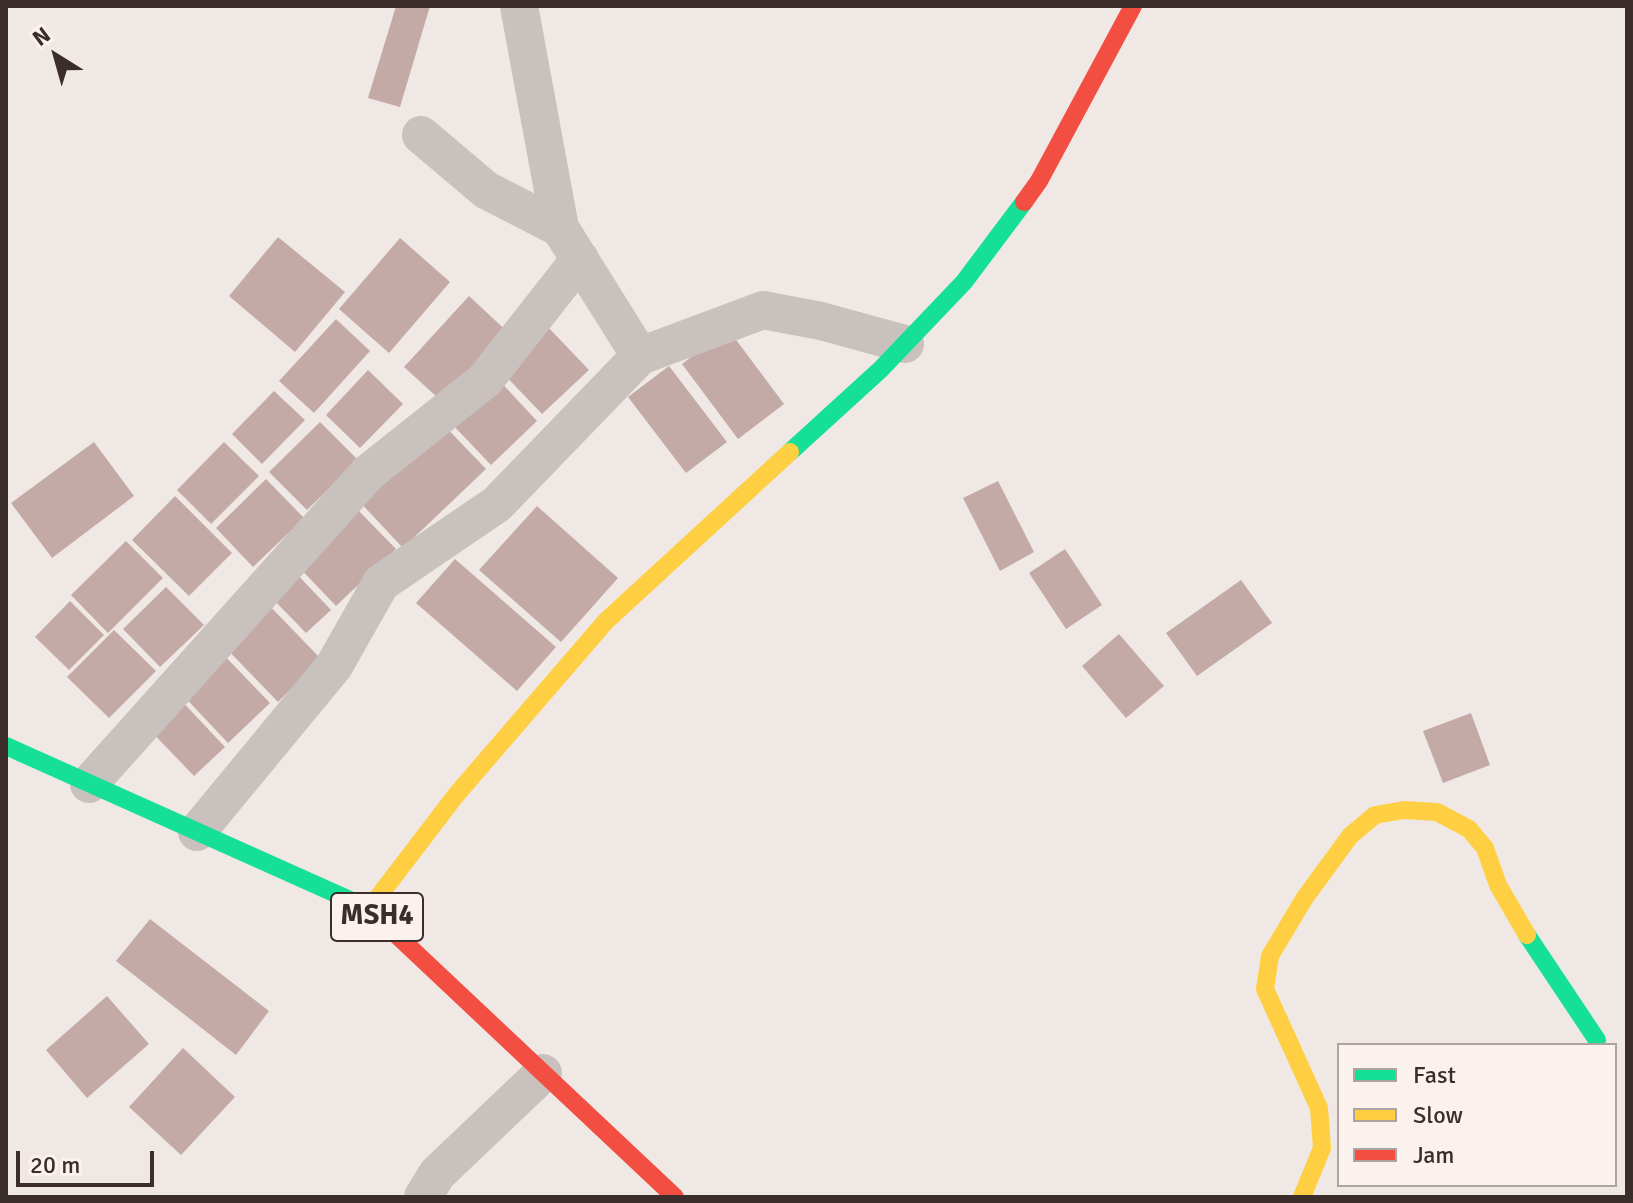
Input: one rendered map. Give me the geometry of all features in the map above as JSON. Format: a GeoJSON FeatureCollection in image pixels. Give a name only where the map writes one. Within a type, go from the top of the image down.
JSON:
{"type":"FeatureCollection","features":[{"type":"Feature","properties":{"kind":"street"},"geometry":{"type":"LineString","coordinates":[[519,6],[570,243],[640,356]]}},
{"type":"Feature","properties":{"kind":"street"},"geometry":{"type":"LineString","coordinates":[[369,909],[456,795],[606,621],[881,369],[964,282],[1039,181],[1133,6]]}},
{"type":"Feature","properties":{"kind":"street"},"geometry":{"type":"LineString","coordinates":[[421,135],[486,190],[570,243]]}},
{"type":"Feature","properties":{"kind":"street"},"geometry":{"type":"LineString","coordinates":[[89,784],[368,473],[485,380],[570,243]]}},
{"type":"Feature","properties":{"kind":"street"},"geometry":{"type":"LineString","coordinates":[[197,832],[334,666],[381,583],[497,504],[640,356],[763,310],[821,321],[905,344]]}},
{"type":"Feature","properties":{"kind":"street","name":"MSH4"},"geometry":{"type":"LineString","coordinates":[[6,746],[369,909],[675,1197]]}},
{"type":"Feature","properties":{"kind":"street"},"geometry":{"type":"LineString","coordinates":[[1302,1197],[1322,1148],[1319,1108],[1265,989],[1270,956],[1304,899],[1350,836],[1375,815],[1404,810],[1437,812],[1469,829],[1485,848],[1498,885],[1538,955],[1597,1040]]}},
{"type":"Feature","properties":{"kind":"street"},"geometry":{"type":"LineString","coordinates":[[423,1197],[437,1174],[543,1073]]}},
{"type":"Feature","properties":{"kind":"building"},"geometry":{"type":"Polygon","coordinates":[[[396,6],[430,6],[400,107],[368,98],[396,6]]]}},
{"type":"Feature","properties":{"kind":"building"},"geometry":{"type":"Polygon","coordinates":[[[278,237],[345,292],[295,352],[229,296],[278,237]]]}},
{"type":"Feature","properties":{"kind":"building"},"geometry":{"type":"Polygon","coordinates":[[[400,238],[450,282],[389,353],[339,309],[400,238]]]}},
{"type":"Feature","properties":{"kind":"building"},"geometry":{"type":"Polygon","coordinates":[[[469,296],[512,336],[447,406],[404,367],[469,296]]]}},
{"type":"Feature","properties":{"kind":"building"},"geometry":{"type":"Polygon","coordinates":[[[336,319],[370,351],[314,413],[279,381],[336,319]]]}},
{"type":"Feature","properties":{"kind":"building"},"geometry":{"type":"Polygon","coordinates":[[[547,326],[589,370],[542,414],[500,370],[547,326]]]}},
{"type":"Feature","properties":{"kind":"building"},"geometry":{"type":"Polygon","coordinates":[[[728,329],[784,404],[738,439],[682,364],[728,329]]]}},
{"type":"Feature","properties":{"kind":"building"},"geometry":{"type":"Polygon","coordinates":[[[669,366],[727,442],[686,473],[628,397],[669,366]]]}},
{"type":"Feature","properties":{"kind":"building"},"geometry":{"type":"Polygon","coordinates":[[[368,370],[403,404],[360,448],[326,415],[368,370]]]}},
{"type":"Feature","properties":{"kind":"building"},"geometry":{"type":"Polygon","coordinates":[[[496,377],[537,421],[491,465],[450,422],[496,377]]]}},
{"type":"Feature","properties":{"kind":"building"},"geometry":{"type":"Polygon","coordinates":[[[274,391],[305,420],[262,464],[232,434],[274,391]]]}},
{"type":"Feature","properties":{"kind":"building"},"geometry":{"type":"Polygon","coordinates":[[[437,418],[486,469],[403,548],[355,497],[437,418]]]}},
{"type":"Feature","properties":{"kind":"building"},"geometry":{"type":"Polygon","coordinates":[[[320,422],[358,460],[307,510],[269,472],[320,422]]]}},
{"type":"Feature","properties":{"kind":"building"},"geometry":{"type":"Polygon","coordinates":[[[94,442],[134,496],[52,558],[11,503],[94,442]]]}},
{"type":"Feature","properties":{"kind":"building"},"geometry":{"type":"Polygon","coordinates":[[[224,442],[259,476],[211,524],[177,490],[224,442]]]}},
{"type":"Feature","properties":{"kind":"building"},"geometry":{"type":"Polygon","coordinates":[[[266,479],[304,518],[253,567],[216,528],[266,479]]]}},
{"type":"Feature","properties":{"kind":"building"},"geometry":{"type":"Polygon","coordinates":[[[998,481],[1034,552],[1000,571],[963,498],[998,481]]]}},
{"type":"Feature","properties":{"kind":"building"},"geometry":{"type":"Polygon","coordinates":[[[175,496],[232,553],[189,596],[132,540],[175,496]]]}},
{"type":"Feature","properties":{"kind":"building"},"geometry":{"type":"Polygon","coordinates":[[[354,506],[396,549],[336,606],[294,562],[354,506]]]}},
{"type":"Feature","properties":{"kind":"building"},"geometry":{"type":"Polygon","coordinates":[[[537,506],[618,578],[561,642],[479,570],[537,506]]]}},
{"type":"Feature","properties":{"kind":"building"},"geometry":{"type":"Polygon","coordinates":[[[126,541],[163,578],[108,633],[71,595],[126,541]]]}},
{"type":"Feature","properties":{"kind":"building"},"geometry":{"type":"Polygon","coordinates":[[[1065,549],[1102,605],[1066,629],[1029,573],[1065,549]]]}},
{"type":"Feature","properties":{"kind":"building"},"geometry":{"type":"Polygon","coordinates":[[[455,559],[556,647],[517,691],[416,603],[455,559]]]}},
{"type":"Feature","properties":{"kind":"building"},"geometry":{"type":"Polygon","coordinates":[[[293,570],[331,610],[306,633],[268,594],[293,570]]]}},
{"type":"Feature","properties":{"kind":"building"},"geometry":{"type":"Polygon","coordinates":[[[1241,580],[1272,623],[1197,676],[1166,633],[1241,580]]]}},
{"type":"Feature","properties":{"kind":"building"},"geometry":{"type":"Polygon","coordinates":[[[166,587],[204,625],[160,667],[123,629],[166,587]]]}},
{"type":"Feature","properties":{"kind":"building"},"geometry":{"type":"Polygon","coordinates":[[[264,600],[321,659],[278,702],[220,642],[264,600]]]}},
{"type":"Feature","properties":{"kind":"building"},"geometry":{"type":"Polygon","coordinates":[[[70,601],[104,635],[69,670],[35,637],[70,601]]]}},
{"type":"Feature","properties":{"kind":"building"},"geometry":{"type":"Polygon","coordinates":[[[114,630],[156,671],[109,718],[67,677],[114,630]]]}},
{"type":"Feature","properties":{"kind":"building"},"geometry":{"type":"Polygon","coordinates":[[[1119,634],[1164,686],[1126,718],[1082,666],[1119,634]]]}},
{"type":"Feature","properties":{"kind":"building"},"geometry":{"type":"Polygon","coordinates":[[[219,650],[270,703],[228,743],[177,689],[219,650]]]}},
{"type":"Feature","properties":{"kind":"building"},"geometry":{"type":"Polygon","coordinates":[[[176,695],[225,747],[194,776],[145,725],[176,695]]]}},
{"type":"Feature","properties":{"kind":"building"},"geometry":{"type":"Polygon","coordinates":[[[1471,713],[1490,765],[1443,783],[1423,731],[1471,713]]]}},
{"type":"Feature","properties":{"kind":"building"},"geometry":{"type":"Polygon","coordinates":[[[150,919],[269,1011],[236,1055],[116,961],[150,919]]]}},
{"type":"Feature","properties":{"kind":"building"},"geometry":{"type":"Polygon","coordinates":[[[107,996],[149,1044],[87,1098],[46,1050],[107,996]]]}},
{"type":"Feature","properties":{"kind":"building"},"geometry":{"type":"Polygon","coordinates":[[[183,1048],[235,1097],[181,1155],[129,1107],[183,1048]]]}},
{"type":"Feature","properties":{"kind":"traffic: fast"},"geometry":{"type":"LineString","coordinates":[[790,452],[881,369],[964,282],[1024,202]]}},
{"type":"Feature","properties":{"kind":"traffic: fast"},"geometry":{"type":"LineString","coordinates":[[6,746],[352,901]]}},
{"type":"Feature","properties":{"kind":"traffic: fast"},"geometry":{"type":"LineString","coordinates":[[1527,935],[1597,1040]]}},
{"type":"Feature","properties":{"kind":"traffic: slow"},"geometry":{"type":"LineString","coordinates":[[369,909],[456,795],[606,621],[790,452]]}},
{"type":"Feature","properties":{"kind":"traffic: slow"},"geometry":{"type":"LineString","coordinates":[[1302,1197],[1322,1148],[1319,1108],[1265,989],[1270,956],[1304,899],[1350,836],[1375,815],[1404,810],[1437,812],[1469,829],[1485,848],[1498,885],[1527,935]]}},
{"type":"Feature","properties":{"kind":"traffic: jam"},"geometry":{"type":"LineString","coordinates":[[1024,202],[1039,181],[1133,6]]}},
{"type":"Feature","properties":{"kind":"traffic: jam"},"geometry":{"type":"LineString","coordinates":[[352,901],[369,909],[675,1197]]}}]}
